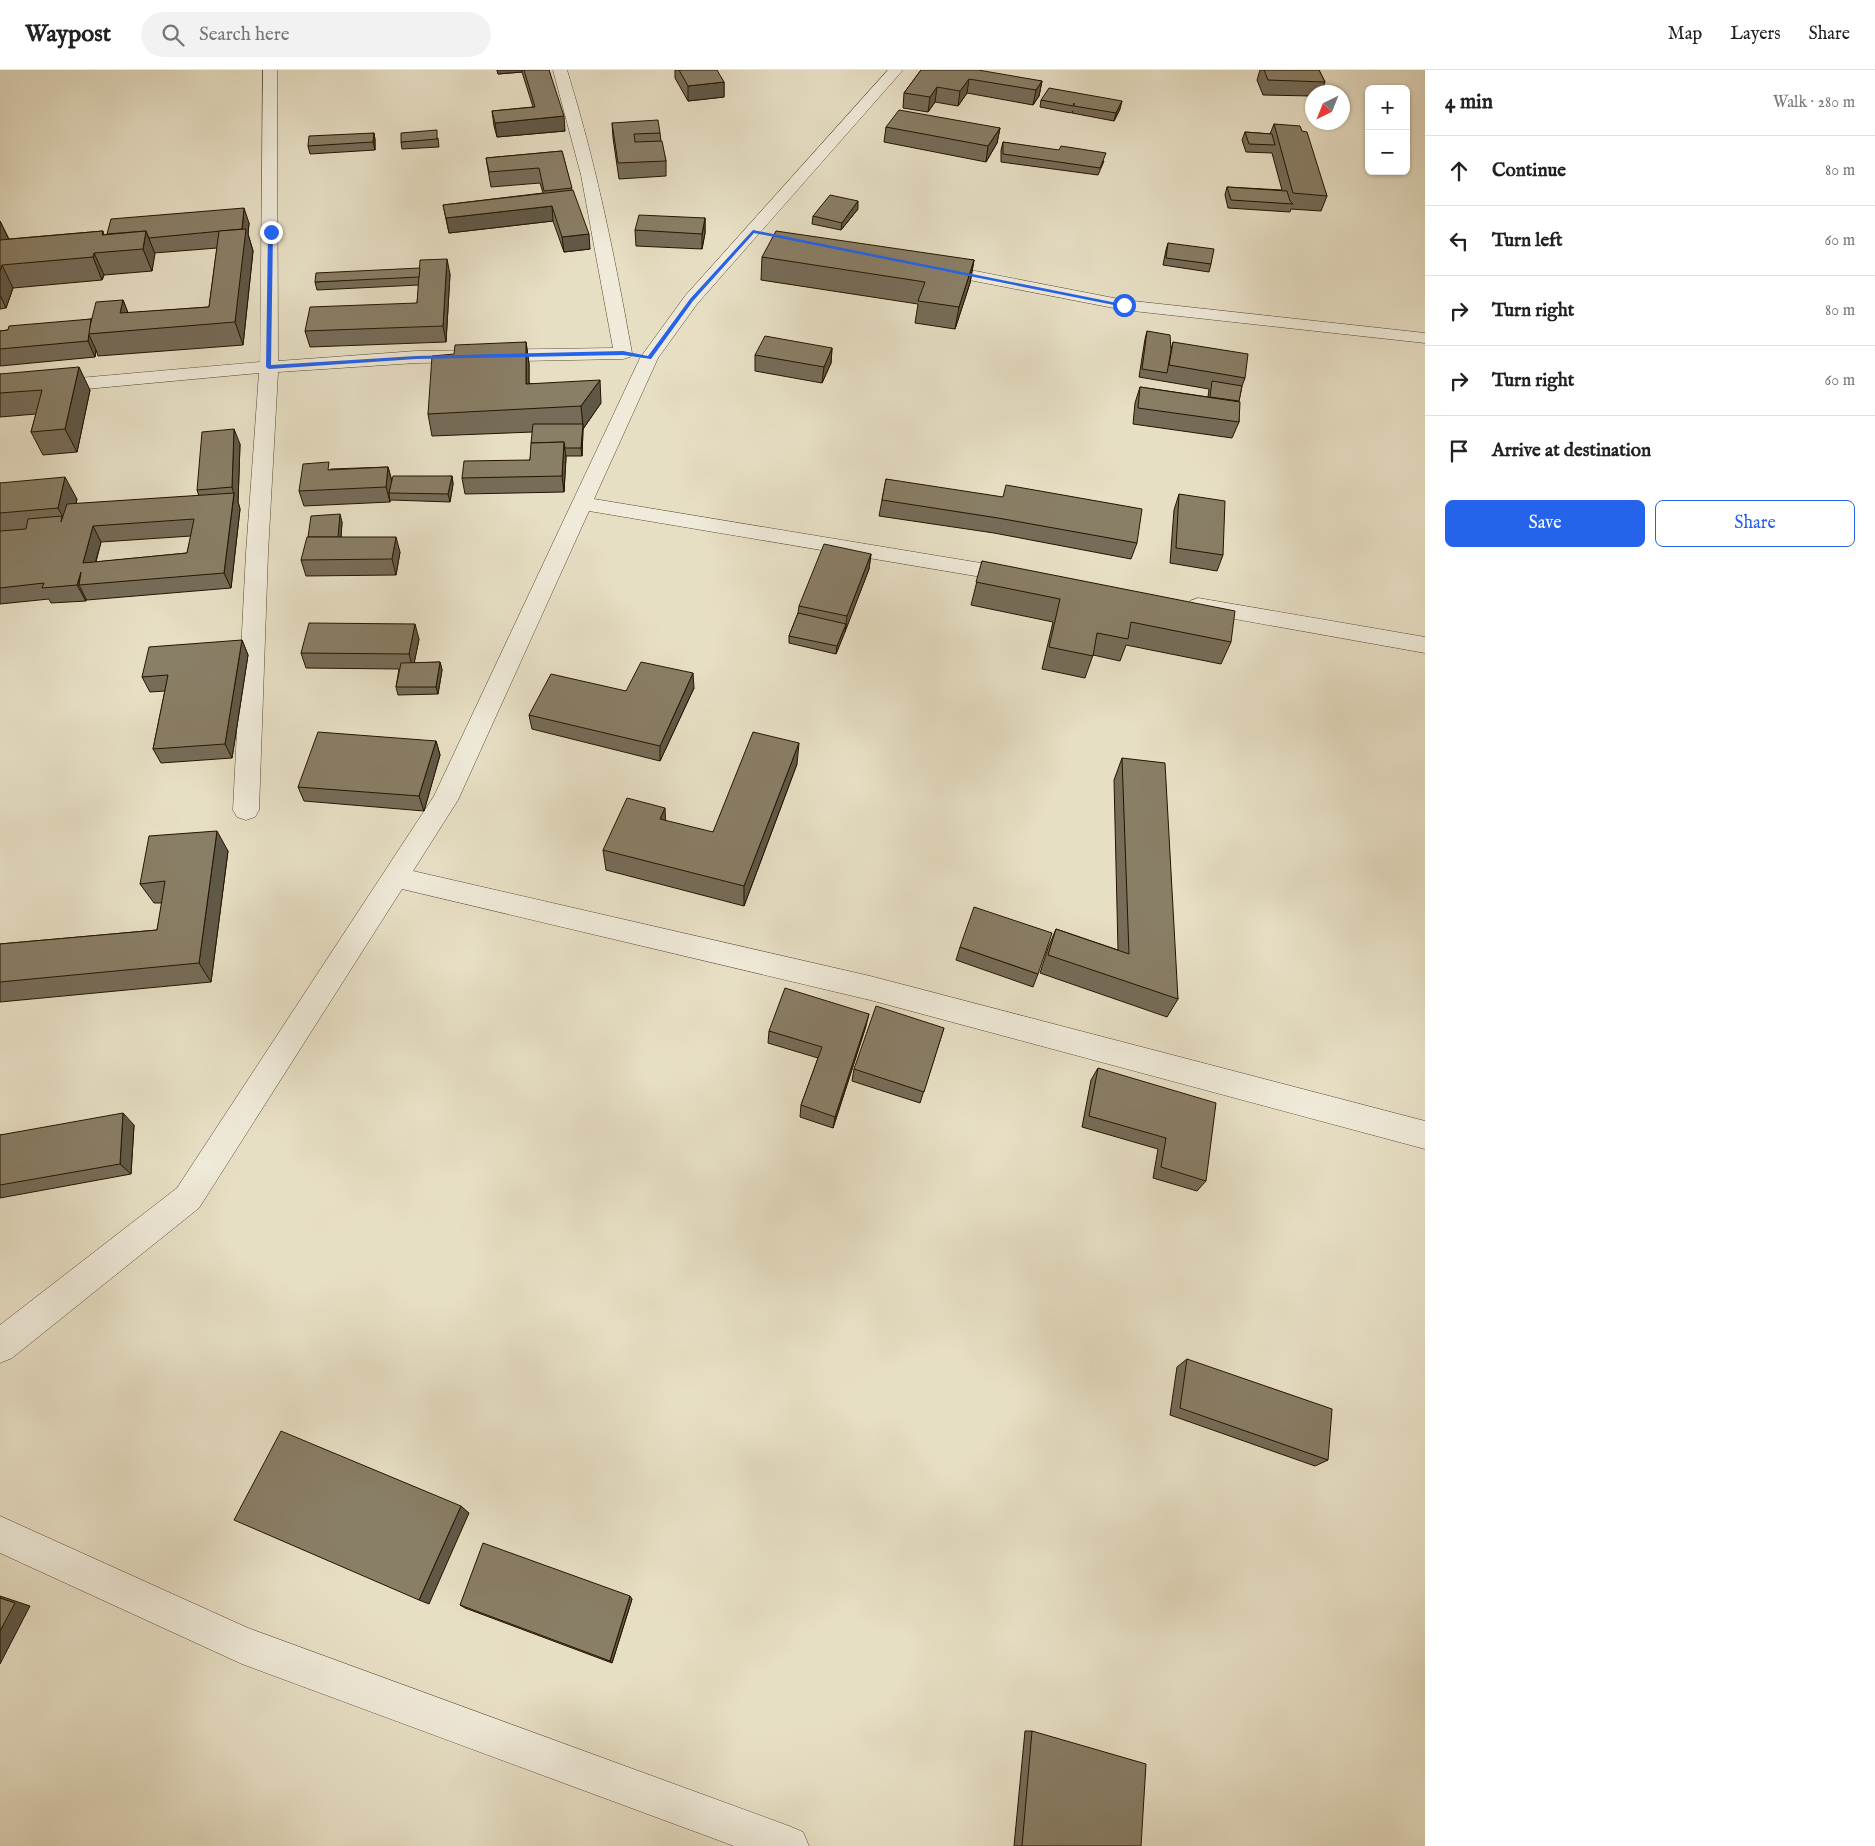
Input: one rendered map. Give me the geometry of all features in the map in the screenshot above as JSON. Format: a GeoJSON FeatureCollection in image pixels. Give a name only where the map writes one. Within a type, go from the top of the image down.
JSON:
{"type":"FeatureCollection","features":[{"type":"Feature","properties":{"kind":"street"},"geometry":{"type":"LineString","coordinates":[[246,810],[257,554],[269,367],[270,70]]}},
{"type":"Feature","properties":{"kind":"street"},"geometry":{"type":"LineString","coordinates":[[560,70],[573,109],[606,253],[623,353]]}},
{"type":"Feature","properties":{"kind":"street"},"geometry":{"type":"LineString","coordinates":[[0,1346],[188,1198],[445,800],[650,358],[691,300],[762,234],[896,70]]}},
{"type":"Feature","properties":{"kind":"street"},"geometry":{"type":"LineString","coordinates":[[919,265],[1124,305],[1425,338]]}},
{"type":"Feature","properties":{"kind":"street"},"geometry":{"type":"LineString","coordinates":[[0,391],[269,367],[416,358],[623,353],[650,358]]}},
{"type":"Feature","properties":{"kind":"street"},"geometry":{"type":"LineString","coordinates":[[582,503],[1037,579]]}},
{"type":"Feature","properties":{"kind":"street"},"geometry":{"type":"LineString","coordinates":[[1183,604],[1425,644]]}},
{"type":"Feature","properties":{"kind":"street"},"geometry":{"type":"LineString","coordinates":[[395,877],[870,988],[1425,1135]]}},
{"type":"Feature","properties":{"kind":"street"},"geometry":{"type":"LineString","coordinates":[[0,1534],[242,1645],[789,1846]]}},
{"type":"Feature","properties":{"kind":"building"},"geometry":{"type":"Polygon","coordinates":[[[524,70],[549,70],[564,116],[495,123],[492,111],[535,107],[524,70]]]}},
{"type":"Feature","properties":{"kind":"building"},"geometry":{"type":"Polygon","coordinates":[[[679,70],[717,70],[724,82],[688,86],[679,70]]]}},
{"type":"Feature","properties":{"kind":"building"},"geometry":{"type":"Polygon","coordinates":[[[921,70],[978,70],[1042,81],[1036,90],[969,79],[960,91],[937,87],[930,97],[904,93],[921,70]]]}},
{"type":"Feature","properties":{"kind":"building"},"geometry":{"type":"Polygon","coordinates":[[[1264,70],[1319,70],[1325,82],[1268,80],[1264,70]]]}},
{"type":"Feature","properties":{"kind":"building"},"geometry":{"type":"Polygon","coordinates":[[[1049,88],[1122,101],[1116,113],[1074,106],[1074,103],[1073,106],[1041,100],[1049,88]]]}},
{"type":"Feature","properties":{"kind":"building"},"geometry":{"type":"Polygon","coordinates":[[[899,110],[1000,128],[988,146],[886,127],[899,110]]]}},
{"type":"Feature","properties":{"kind":"building"},"geometry":{"type":"Polygon","coordinates":[[[658,120],[660,133],[634,134],[635,142],[662,141],[666,161],[618,163],[612,123],[658,120]]]}},
{"type":"Feature","properties":{"kind":"building"},"geometry":{"type":"Polygon","coordinates":[[[1274,124],[1300,126],[1302,131],[1307,132],[1327,196],[1293,193],[1274,124]]]}},
{"type":"Feature","properties":{"kind":"building"},"geometry":{"type":"Polygon","coordinates":[[[437,130],[437,139],[401,142],[401,133],[437,130]]]}},
{"type":"Feature","properties":{"kind":"building"},"geometry":{"type":"Polygon","coordinates":[[[1245,132],[1272,134],[1275,145],[1249,144],[1245,132]]]}},
{"type":"Feature","properties":{"kind":"building"},"geometry":{"type":"Polygon","coordinates":[[[374,133],[373,142],[308,146],[309,136],[374,133]]]}},
{"type":"Feature","properties":{"kind":"building"},"geometry":{"type":"Polygon","coordinates":[[[1003,142],[1059,150],[1061,146],[1106,153],[1100,168],[1003,154],[1003,142]]]}},
{"type":"Feature","properties":{"kind":"building"},"geometry":{"type":"Polygon","coordinates":[[[562,151],[572,188],[544,191],[539,168],[489,172],[486,158],[562,151]]]}},
{"type":"Feature","properties":{"kind":"building"},"geometry":{"type":"Polygon","coordinates":[[[1227,187],[1287,191],[1293,204],[1231,200],[1227,187]]]}},
{"type":"Feature","properties":{"kind":"building"},"geometry":{"type":"Polygon","coordinates":[[[573,190],[589,234],[562,237],[552,206],[446,218],[443,205],[573,190]]]}},
{"type":"Feature","properties":{"kind":"building"},"geometry":{"type":"Polygon","coordinates":[[[830,195],[858,201],[842,223],[813,216],[830,195]]]}},
{"type":"Feature","properties":{"kind":"building"},"geometry":{"type":"Polygon","coordinates":[[[244,208],[242,229],[149,238],[146,231],[107,234],[111,219],[244,208]]]}},
{"type":"Feature","properties":{"kind":"building"},"geometry":{"type":"Polygon","coordinates":[[[639,215],[705,218],[702,234],[635,230],[639,215]]]}},
{"type":"Feature","properties":{"kind":"building"},"geometry":{"type":"Polygon","coordinates":[[[246,229],[235,322],[88,334],[96,302],[123,300],[120,313],[209,307],[219,231],[246,229]]]}},
{"type":"Feature","properties":{"kind":"building"},"geometry":{"type":"Polygon","coordinates":[[[103,231],[102,235],[146,231],[143,249],[94,253],[93,257],[2,265],[0,271],[0,240],[103,231]]]}},
{"type":"Feature","properties":{"kind":"building"},"geometry":{"type":"Polygon","coordinates":[[[776,231],[974,260],[959,307],[918,301],[925,282],[762,257],[776,231]]]}},
{"type":"Feature","properties":{"kind":"building"},"geometry":{"type":"Polygon","coordinates":[[[1168,243],[1214,249],[1211,264],[1166,258],[1168,243]]]}},
{"type":"Feature","properties":{"kind":"building"},"geometry":{"type":"Polygon","coordinates":[[[447,259],[443,326],[305,331],[310,307],[417,303],[420,260],[447,259]]]}},
{"type":"Feature","properties":{"kind":"building"},"geometry":{"type":"Polygon","coordinates":[[[420,268],[419,277],[315,282],[316,273],[420,268]]]}},
{"type":"Feature","properties":{"kind":"building"},"geometry":{"type":"Polygon","coordinates":[[[91,319],[88,341],[0,349],[0,331],[8,330],[9,326],[91,319]]]}},
{"type":"Feature","properties":{"kind":"building"},"geometry":{"type":"Polygon","coordinates":[[[1147,331],[1170,335],[1171,350],[1167,373],[1142,369],[1147,331]]]}},
{"type":"Feature","properties":{"kind":"building"},"geometry":{"type":"Polygon","coordinates":[[[765,336],[832,348],[824,367],[755,355],[765,336]]]}},
{"type":"Feature","properties":{"kind":"building"},"geometry":{"type":"Polygon","coordinates":[[[526,342],[526,384],[600,380],[581,406],[428,414],[432,356],[454,354],[455,345],[526,342]]]}},
{"type":"Feature","properties":{"kind":"building"},"geometry":{"type":"Polygon","coordinates":[[[1173,342],[1248,354],[1245,378],[1169,365],[1173,342]]]}},
{"type":"Feature","properties":{"kind":"building"},"geometry":{"type":"Polygon","coordinates":[[[79,367],[65,429],[31,432],[42,390],[0,393],[0,374],[79,367]]]}},
{"type":"Feature","properties":{"kind":"building"},"geometry":{"type":"Polygon","coordinates":[[[1212,381],[1242,386],[1239,401],[1210,397],[1212,381]]]}},
{"type":"Feature","properties":{"kind":"building"},"geometry":{"type":"Polygon","coordinates":[[[1140,387],[1240,402],[1239,422],[1138,408],[1140,387]]]}},
{"type":"Feature","properties":{"kind":"building"},"geometry":{"type":"Polygon","coordinates":[[[533,424],[583,424],[581,448],[565,448],[564,442],[531,443],[533,424]]]}},
{"type":"Feature","properties":{"kind":"building"},"geometry":{"type":"Polygon","coordinates":[[[234,429],[232,487],[197,490],[202,432],[234,429]]]}},
{"type":"Feature","properties":{"kind":"building"},"geometry":{"type":"Polygon","coordinates":[[[564,442],[562,476],[462,478],[464,461],[530,460],[531,443],[564,442]]]}},
{"type":"Feature","properties":{"kind":"building"},"geometry":{"type":"Polygon","coordinates":[[[329,462],[328,470],[388,467],[386,487],[299,491],[303,464],[329,462]]]}},
{"type":"Feature","properties":{"kind":"building"},"geometry":{"type":"Polygon","coordinates":[[[393,476],[452,476],[448,494],[389,493],[393,476]]]}},
{"type":"Feature","properties":{"kind":"building"},"geometry":{"type":"Polygon","coordinates":[[[65,477],[58,508],[0,513],[0,483],[65,477]]]}},
{"type":"Feature","properties":{"kind":"building"},"geometry":{"type":"Polygon","coordinates":[[[886,479],[1003,497],[1006,485],[1142,509],[1137,543],[998,518],[882,500],[886,479]]]}},
{"type":"Feature","properties":{"kind":"building"},"geometry":{"type":"Polygon","coordinates":[[[234,493],[224,573],[79,585],[81,572],[77,585],[42,588],[44,583],[0,588],[0,531],[26,529],[28,519],[62,516],[61,522],[67,504],[234,493]],[[194,519],[93,526],[83,563],[187,553],[194,519]]]}},
{"type":"Feature","properties":{"kind":"building"},"geometry":{"type":"Polygon","coordinates":[[[1179,494],[1225,501],[1223,555],[1176,548],[1179,494]]]}},
{"type":"Feature","properties":{"kind":"building"},"geometry":{"type":"Polygon","coordinates":[[[340,514],[338,537],[308,537],[311,516],[340,514]]]}},
{"type":"Feature","properties":{"kind":"building"},"geometry":{"type":"Polygon","coordinates":[[[307,537],[396,537],[392,559],[301,560],[307,537]]]}},
{"type":"Feature","properties":{"kind":"building"},"geometry":{"type":"Polygon","coordinates":[[[824,544],[871,554],[847,616],[799,606],[824,544]]]}},
{"type":"Feature","properties":{"kind":"building"},"geometry":{"type":"Polygon","coordinates":[[[982,561],[1235,611],[1231,642],[1131,622],[1128,639],[1097,633],[1093,656],[1049,647],[1060,599],[976,582],[982,561]]]}},
{"type":"Feature","properties":{"kind":"building"},"geometry":{"type":"Polygon","coordinates":[[[798,613],[846,624],[837,646],[789,636],[798,613]]]}},
{"type":"Feature","properties":{"kind":"building"},"geometry":{"type":"Polygon","coordinates":[[[309,623],[415,624],[409,654],[301,653],[309,623]]]}},
{"type":"Feature","properties":{"kind":"building"},"geometry":{"type":"Polygon","coordinates":[[[242,640],[225,744],[153,749],[168,675],[142,677],[149,647],[242,640]]]}},
{"type":"Feature","properties":{"kind":"building"},"geometry":{"type":"Polygon","coordinates":[[[440,662],[436,687],[396,687],[401,663],[440,662]]]}},
{"type":"Feature","properties":{"kind":"building"},"geometry":{"type":"Polygon","coordinates":[[[641,662],[693,673],[660,746],[529,715],[551,674],[626,691],[641,662]]]}},
{"type":"Feature","properties":{"kind":"building"},"geometry":{"type":"Polygon","coordinates":[[[318,732],[436,741],[419,796],[298,787],[318,732]]]}},
{"type":"Feature","properties":{"kind":"building"},"geometry":{"type":"Polygon","coordinates":[[[753,732],[799,743],[744,886],[603,850],[627,798],[665,808],[660,819],[713,832],[753,732]]]}},
{"type":"Feature","properties":{"kind":"building"},"geometry":{"type":"Polygon","coordinates":[[[1122,758],[1165,763],[1178,999],[1048,955],[1056,929],[1129,954],[1122,758]]]}},
{"type":"Feature","properties":{"kind":"building"},"geometry":{"type":"Polygon","coordinates":[[[217,831],[199,963],[0,982],[0,944],[157,930],[165,881],[140,884],[149,836],[217,831]]]}},
{"type":"Feature","properties":{"kind":"building"},"geometry":{"type":"Polygon","coordinates":[[[974,907],[1052,933],[1038,974],[960,947],[974,907]]]}},
{"type":"Feature","properties":{"kind":"building"},"geometry":{"type":"Polygon","coordinates":[[[785,988],[869,1014],[835,1117],[801,1105],[822,1047],[769,1031],[785,988]]]}},
{"type":"Feature","properties":{"kind":"building"},"geometry":{"type":"Polygon","coordinates":[[[876,1006],[944,1028],[924,1092],[854,1069],[876,1006]]]}},
{"type":"Feature","properties":{"kind":"building"},"geometry":{"type":"Polygon","coordinates":[[[1098,1068],[1216,1103],[1206,1181],[1161,1167],[1166,1138],[1089,1116],[1098,1068]]]}},
{"type":"Feature","properties":{"kind":"building"},"geometry":{"type":"Polygon","coordinates":[[[123,1113],[120,1164],[0,1185],[0,1135],[123,1113]]]}},
{"type":"Feature","properties":{"kind":"building"},"geometry":{"type":"Polygon","coordinates":[[[1187,1359],[1332,1409],[1328,1460],[1180,1408],[1187,1359]]]}},
{"type":"Feature","properties":{"kind":"building"},"geometry":{"type":"Polygon","coordinates":[[[281,1431],[461,1506],[419,1600],[234,1520],[281,1431]]]}},
{"type":"Feature","properties":{"kind":"building"},"geometry":{"type":"Polygon","coordinates":[[[483,1543],[630,1596],[610,1661],[460,1605],[483,1543]]]}},
{"type":"Feature","properties":{"kind":"building"},"geometry":{"type":"Polygon","coordinates":[[[0,1598],[15,1603],[0,1631],[0,1598]]]}},
{"type":"Feature","properties":{"kind":"building"},"geometry":{"type":"Polygon","coordinates":[[[1032,1731],[1146,1764],[1141,1846],[1022,1846],[1032,1731]]]}},
{"type":"Feature","properties":{"kind":"route"},"geometry":{"type":"LineString","coordinates":[[271,232],[269,367],[416,358],[623,353],[650,358],[691,300],[753,232],[1124,305]]}}]}
